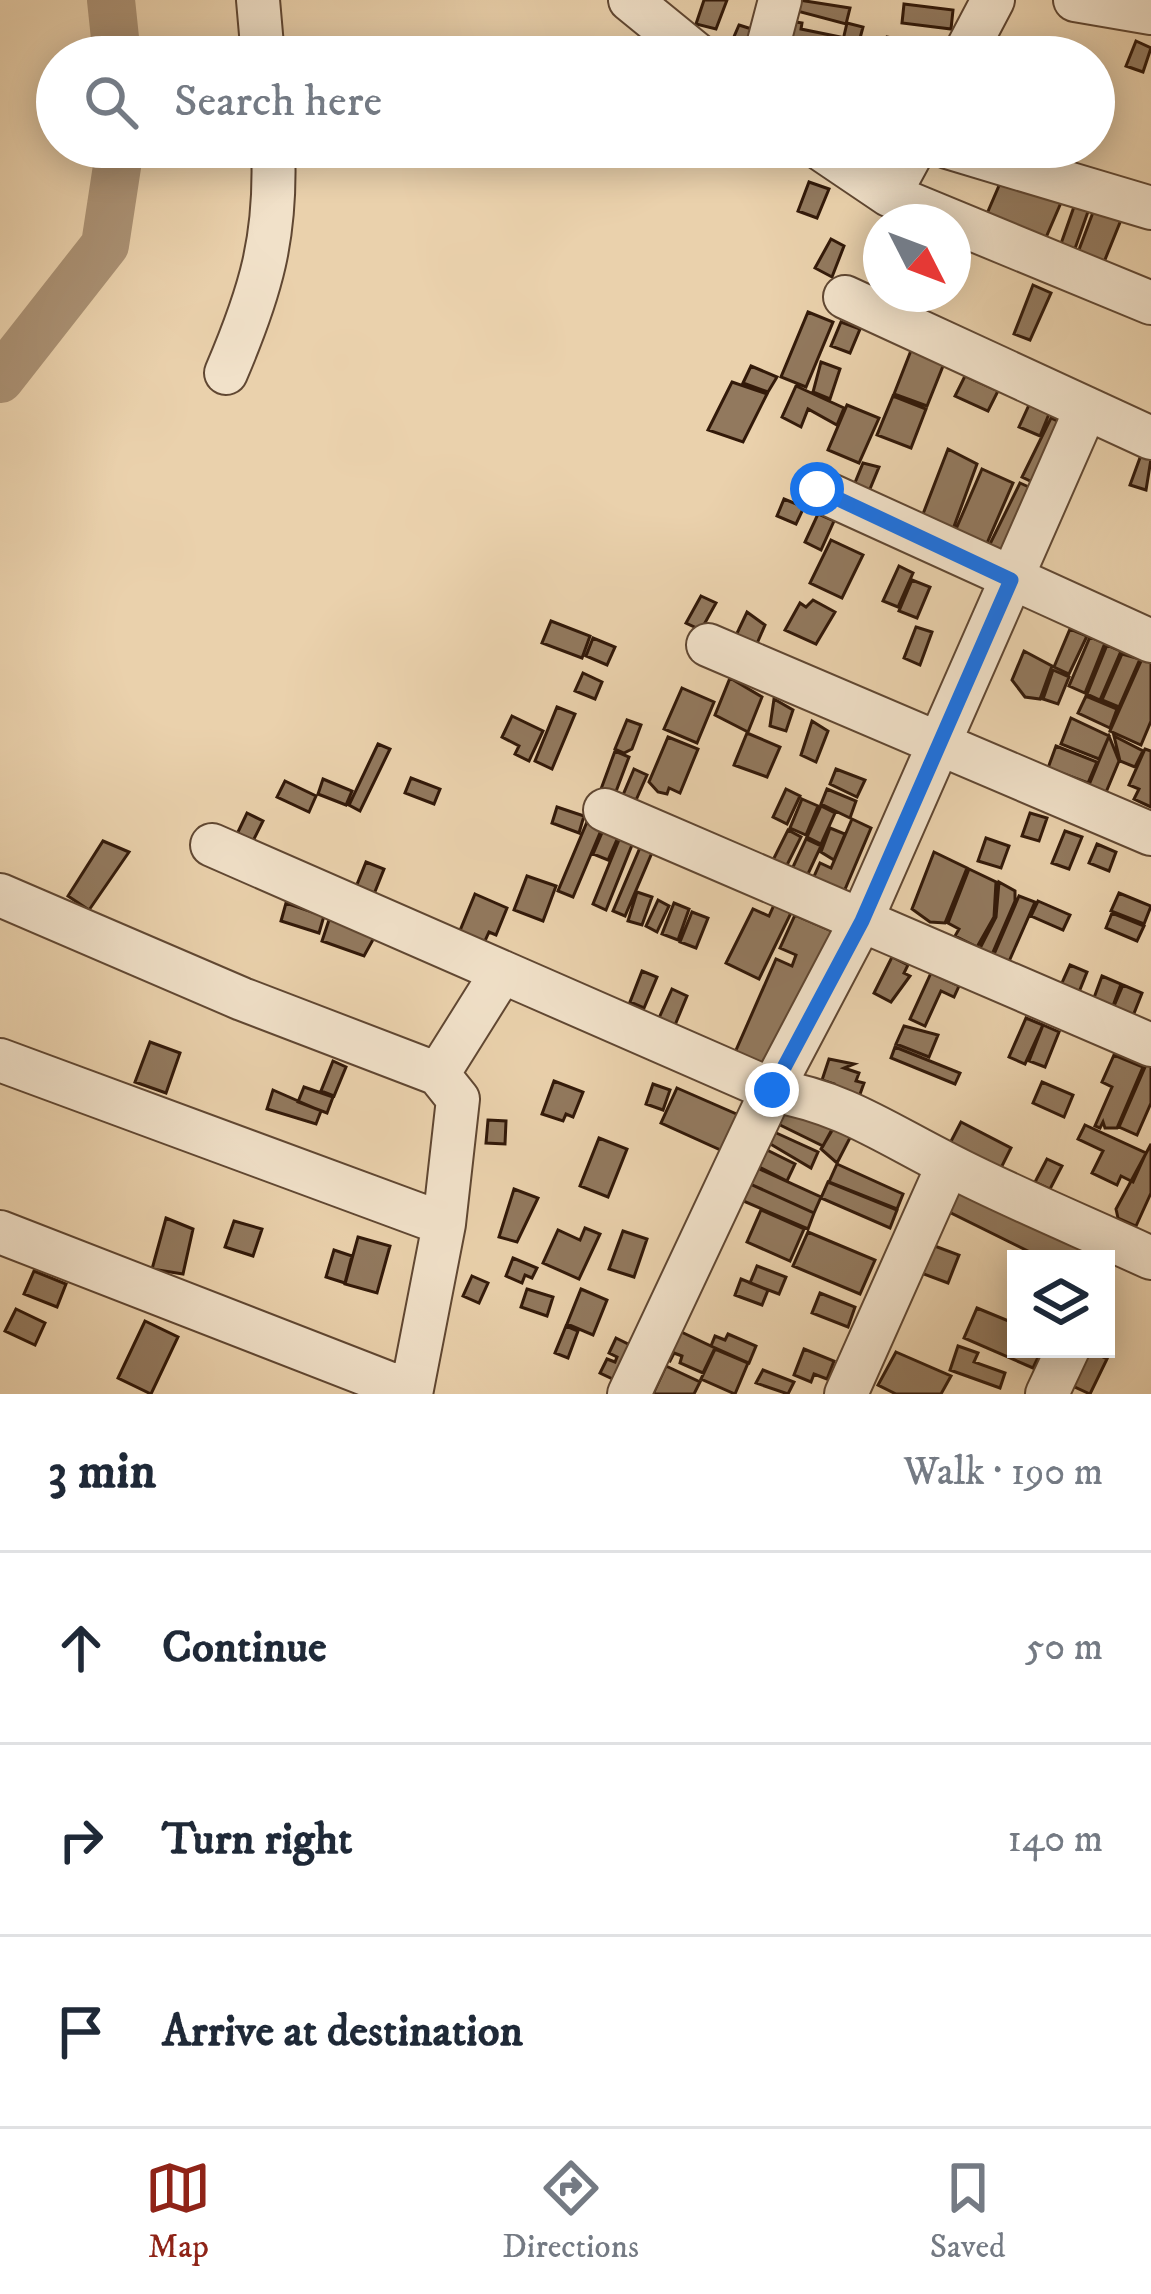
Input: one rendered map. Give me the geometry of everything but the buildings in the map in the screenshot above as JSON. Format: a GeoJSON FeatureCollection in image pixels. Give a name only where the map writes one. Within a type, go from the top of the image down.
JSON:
{"type":"FeatureCollection","features":[{"type":"Feature","properties":{"kind":"street"},"geometry":{"type":"LineString","coordinates":[[258,0],[261,36]]}},
{"type":"Feature","properties":{"kind":"street"},"geometry":{"type":"LineString","coordinates":[[631,0],[675,36]]}},
{"type":"Feature","properties":{"kind":"street"},"geometry":{"type":"LineString","coordinates":[[770,36],[780,0]]}},
{"type":"Feature","properties":{"kind":"street"},"geometry":{"type":"LineString","coordinates":[[974,36],[993,0]]}},
{"type":"Feature","properties":{"kind":"street"},"geometry":{"type":"LineString","coordinates":[[1075,0],[1151,13]]}},
{"type":"Feature","properties":{"kind":"street"},"geometry":{"type":"LineString","coordinates":[[226,373],[260,294],[271,249],[273,168]]}},
{"type":"Feature","properties":{"kind":"street"},"geometry":{"type":"LineString","coordinates":[[849,168],[889,195],[1151,303]]}},
{"type":"Feature","properties":{"kind":"street"},"geometry":{"type":"LineString","coordinates":[[889,195],[904,168]]}},
{"type":"Feature","properties":{"kind":"street"},"geometry":{"type":"LineString","coordinates":[[1017,168],[1151,208]]}},
{"type":"Feature","properties":{"kind":"street"},"geometry":{"type":"LineString","coordinates":[[845,297],[1151,438]]}},
{"type":"Feature","properties":{"kind":"street"},"geometry":{"type":"LineString","coordinates":[[629,1394],[772,1090],[862,921],[944,743],[1086,409]]}},
{"type":"Feature","properties":{"kind":"street"},"geometry":{"type":"LineString","coordinates":[[817,489],[1151,641]]}},
{"type":"Feature","properties":{"kind":"street"},"geometry":{"type":"LineString","coordinates":[[708,645],[1151,834]]}},
{"type":"Feature","properties":{"kind":"street"},"geometry":{"type":"LineString","coordinates":[[604,810],[1151,1046]]}},
{"type":"Feature","properties":{"kind":"street"},"geometry":{"type":"LineString","coordinates":[[212,845],[772,1090],[820,1099],[865,1116],[948,1165],[1124,1255]]}},
{"type":"Feature","properties":{"kind":"street"},"geometry":{"type":"LineString","coordinates":[[0,895],[242,1000],[438,1074],[458,1100],[444,1224],[410,1393],[0,1232]]}},
{"type":"Feature","properties":{"kind":"street"},"geometry":{"type":"LineString","coordinates":[[438,1074],[502,972]]}},
{"type":"Feature","properties":{"kind":"street"},"geometry":{"type":"LineString","coordinates":[[0,1060],[444,1224]]}},
{"type":"Feature","properties":{"kind":"street"},"geometry":{"type":"LineString","coordinates":[[847,1394],[948,1165]]}},
{"type":"Feature","properties":{"kind":"street"},"geometry":{"type":"LineString","coordinates":[[1048,1394],[1064,1358]]}},
{"type":"Feature","properties":{"kind":"waterway"},"geometry":{"type":"LineString","coordinates":[[111,0],[115,36]]}},
{"type":"Feature","properties":{"kind":"waterway"},"geometry":{"type":"LineString","coordinates":[[0,379],[105,245],[117,168]]}},
{"type":"Feature","properties":{"kind":"route"},"geometry":{"type":"LineString","coordinates":[[772,1090],[862,921],[944,743],[1011,580],[817,489]]}}]}
